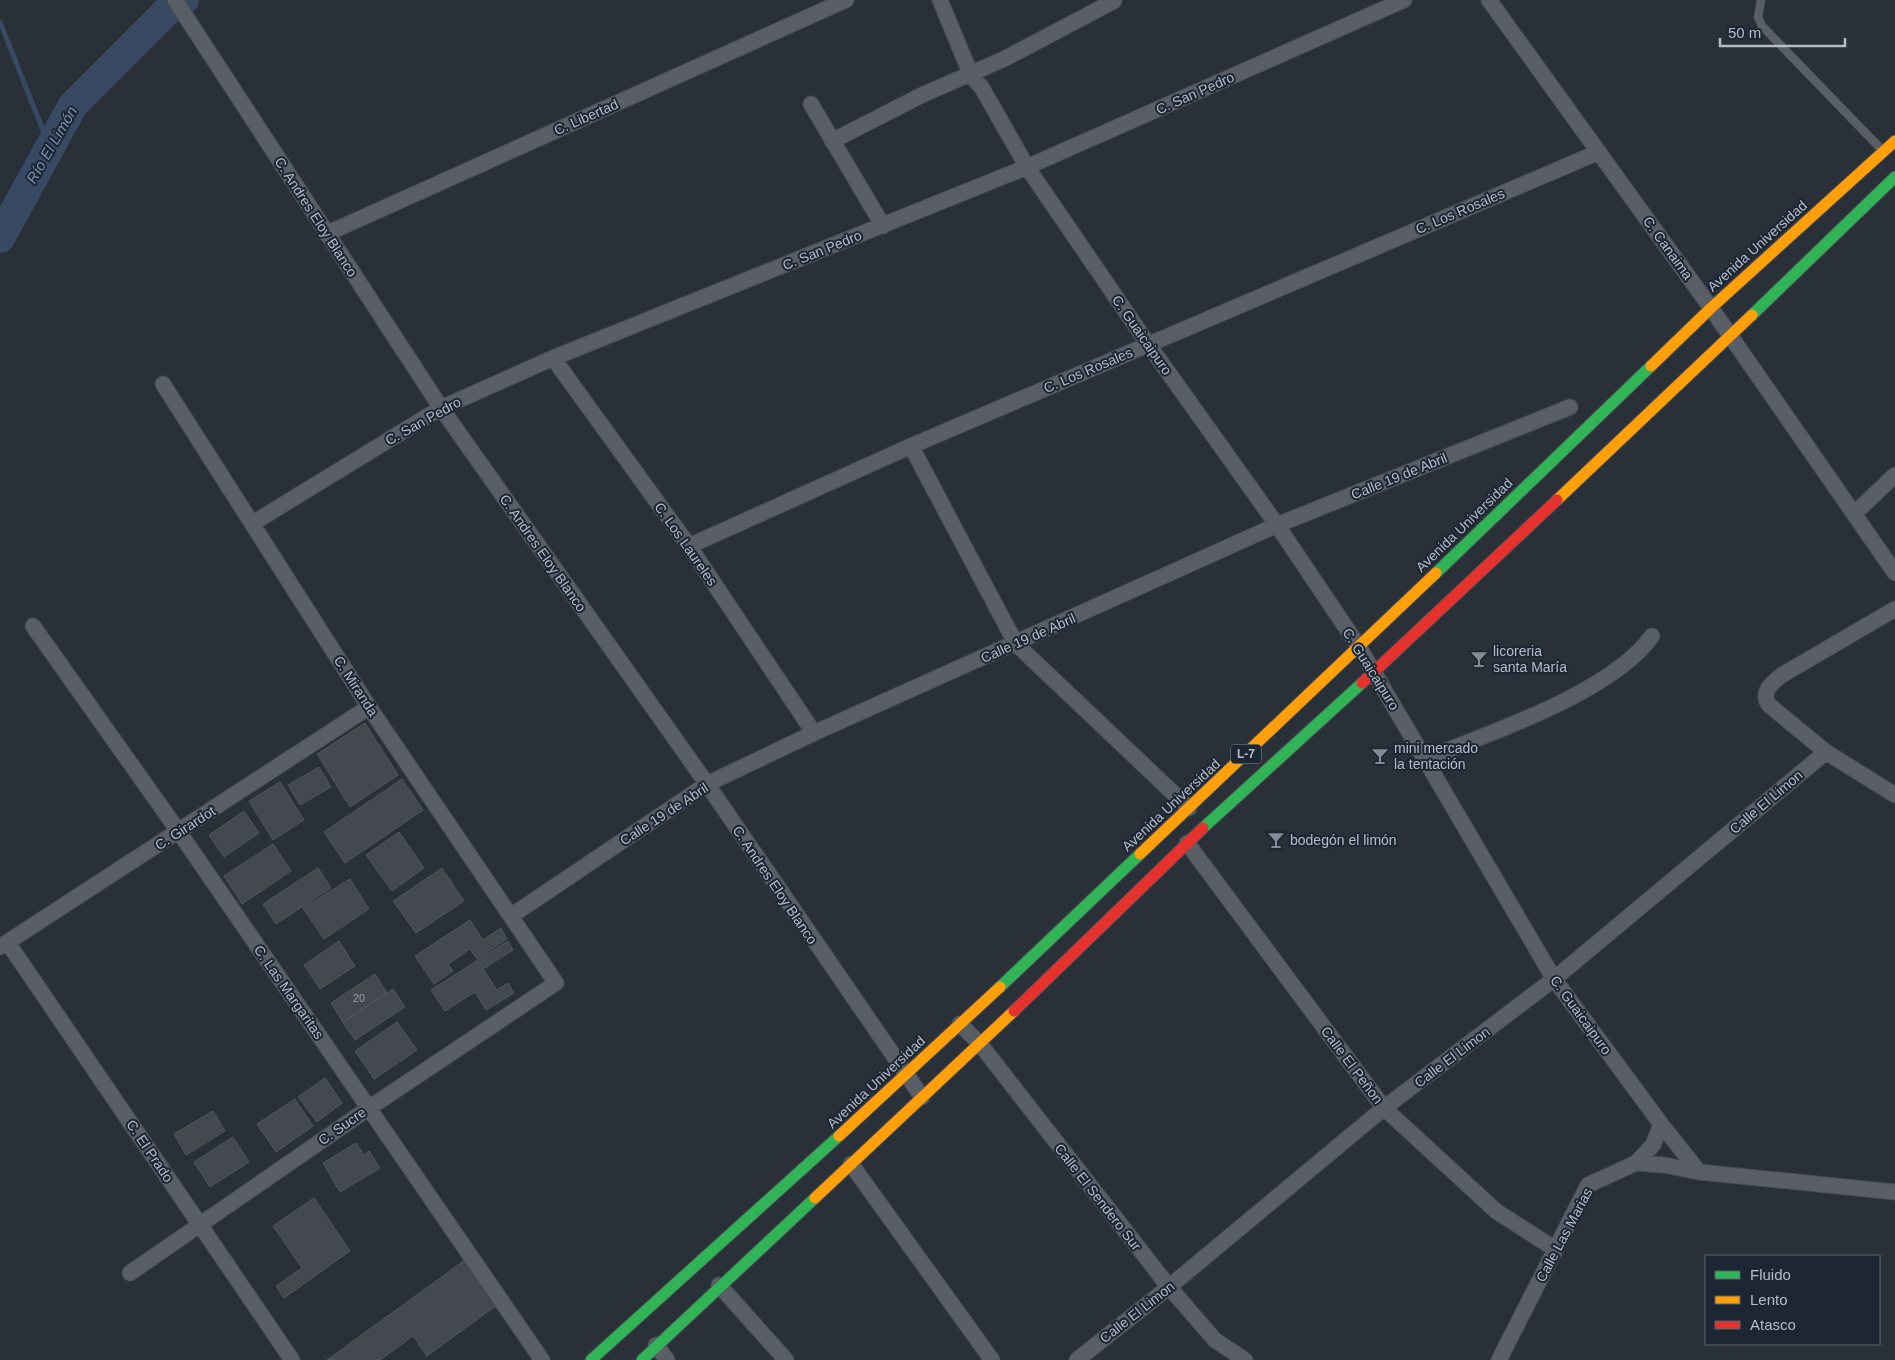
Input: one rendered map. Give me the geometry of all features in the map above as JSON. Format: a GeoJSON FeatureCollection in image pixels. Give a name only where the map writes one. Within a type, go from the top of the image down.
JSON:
{"type":"FeatureCollection","features":[{"type":"Feature","properties":{"kind":"main road","name":"Avenida Universidad"},"geometry":{"type":"LineString","coordinates":[[592,1360],[906,1076],[1359,647],[1711,308],[1895,141]]}},
{"type":"Feature","properties":{"kind":"main road","name":"L-7"},"geometry":{"type":"LineString","coordinates":[[642,1360],[719,1285],[980,1044],[1187,844],[1375,672],[1730,337],[1895,177]]}},
{"type":"Feature","properties":{"kind":"street","name":"C. Andres Eloy Blanco"},"geometry":{"type":"LineString","coordinates":[[175,0],[441,408],[707,784],[922,1098]]}},
{"type":"Feature","properties":{"kind":"street","name":"C. Libertad"},"geometry":{"type":"LineString","coordinates":[[326,234],[846,0]]}},
{"type":"Feature","properties":{"kind":"street","name":"C. Guaicaipuro"},"geometry":{"type":"LineString","coordinates":[[940,0],[971,75],[982,88],[1027,167],[1148,344],[1277,525],[1359,647],[1554,979],[1661,1124],[1699,1172]]}},
{"type":"Feature","properties":{"kind":"street","name":"C. San Pedro"},"geometry":{"type":"LineString","coordinates":[[253,523],[441,408],[554,358],[1027,167],[1404,0]]}},
{"type":"Feature","properties":{"kind":"street","name":"C. Canaima"},"geometry":{"type":"LineString","coordinates":[[1490,0],[1711,308],[1895,573]]}},
{"type":"Feature","properties":{"kind":"street"},"geometry":{"type":"LineString","coordinates":[[832,142],[922,94],[971,75],[1114,1]]}},
{"type":"Feature","properties":{"kind":"street"},"geometry":{"type":"LineString","coordinates":[[810,104],[882,226]]}},
{"type":"Feature","properties":{"kind":"street","name":"C. Los Rosales"},"geometry":{"type":"LineString","coordinates":[[689,546],[911,446],[1599,152]]}},
{"type":"Feature","properties":{"kind":"street","name":"C. Los Laureles"},"geometry":{"type":"LineString","coordinates":[[554,358],[689,546],[814,733]]}},
{"type":"Feature","properties":{"kind":"street","name":"C. Miranda"},"geometry":{"type":"LineString","coordinates":[[163,384],[369,707],[556,983]]}},
{"type":"Feature","properties":{"kind":"street","name":"Calle 19 de Abril"},"geometry":{"type":"LineString","coordinates":[[511,916],[707,784],[814,733],[1016,644],[1277,525],[1570,407]]}},
{"type":"Feature","properties":{"kind":"street"},"geometry":{"type":"LineString","coordinates":[[911,446],[1016,644],[1189,808]]}},
{"type":"Feature","properties":{"kind":"street"},"geometry":{"type":"LineString","coordinates":[[1854,514],[1895,475]]}},
{"type":"Feature","properties":{"kind":"street"},"geometry":{"type":"LineString","coordinates":[[1895,608],[1782,675],[1767,688],[1766,700],[1769,706],[1826,752],[1895,795]]}},
{"type":"Feature","properties":{"kind":"street","name":"C. Las Margaritas"},"geometry":{"type":"LineString","coordinates":[[33,626],[178,832],[542,1360]]}},
{"type":"Feature","properties":{"kind":"street"},"geometry":{"type":"LineString","coordinates":[[1425,759],[1534,714],[1596,683],[1630,660],[1652,636]]}},
{"type":"Feature","properties":{"kind":"street","name":"C. Girardot"},"geometry":{"type":"LineString","coordinates":[[4,945],[369,707]]}},
{"type":"Feature","properties":{"kind":"street","name":"Calle El Limon"},"geometry":{"type":"LineString","coordinates":[[1077,1360],[1169,1288],[1384,1108],[1554,979],[1826,752]]}},
{"type":"Feature","properties":{"kind":"street","name":"Calle El Peñon"},"geometry":{"type":"LineString","coordinates":[[1187,844],[1384,1108],[1496,1211],[1555,1248]]}},
{"type":"Feature","properties":{"kind":"street","name":"C. El Prado"},"geometry":{"type":"LineString","coordinates":[[4,945],[292,1360]]}},
{"type":"Feature","properties":{"kind":"street","name":"C. Sucre"},"geometry":{"type":"LineString","coordinates":[[130,1273],[369,1108],[556,983]]}},
{"type":"Feature","properties":{"kind":"street","name":"Calle El Sendero Sur"},"geometry":{"type":"LineString","coordinates":[[960,1024],[980,1044],[1169,1288],[1216,1340],[1245,1360]]}},
{"type":"Feature","properties":{"kind":"street"},"geometry":{"type":"LineString","coordinates":[[1636,1163],[1653,1145],[1661,1124]]}},
{"type":"Feature","properties":{"kind":"street","name":"Calle Las Marias"},"geometry":{"type":"LineString","coordinates":[[1499,1360],[1588,1185],[1636,1163],[1664,1165],[1699,1172]]}},
{"type":"Feature","properties":{"kind":"street"},"geometry":{"type":"LineString","coordinates":[[851,1164],[992,1360]]}},
{"type":"Feature","properties":{"kind":"street"},"geometry":{"type":"LineString","coordinates":[[1699,1172],[1895,1192]]}},
{"type":"Feature","properties":{"kind":"street"},"geometry":{"type":"LineString","coordinates":[[719,1285],[786,1360]]}},
{"type":"Feature","properties":{"kind":"street"},"geometry":{"type":"LineString","coordinates":[[656,1345],[667,1360]]}},
{"type":"Feature","properties":{"kind":"lane"},"geometry":{"type":"LineString","coordinates":[[1761,0],[1758,17],[1762,26],[1883,151]]}},
{"type":"Feature","properties":{"kind":"building"},"geometry":{"type":"Polygon","coordinates":[[[365,723],[398,775],[350,807],[317,754],[365,723]]]}},
{"type":"Feature","properties":{"kind":"building"},"geometry":{"type":"Polygon","coordinates":[[[319,767],[331,787],[300,805],[288,785],[319,767]]]}},
{"type":"Feature","properties":{"kind":"building"},"geometry":{"type":"Polygon","coordinates":[[[402,779],[423,810],[345,863],[324,832],[402,779]]]}},
{"type":"Feature","properties":{"kind":"building"},"geometry":{"type":"Polygon","coordinates":[[[280,782],[304,820],[273,840],[249,801],[280,782]]]}},
{"type":"Feature","properties":{"kind":"building"},"geometry":{"type":"Polygon","coordinates":[[[244,811],[259,833],[224,857],[209,835],[244,811]]]}},
{"type":"Feature","properties":{"kind":"building"},"geometry":{"type":"Polygon","coordinates":[[[399,832],[424,868],[392,891],[366,855],[399,832]]]}},
{"type":"Feature","properties":{"kind":"building"},"geometry":{"type":"Polygon","coordinates":[[[273,844],[291,871],[242,904],[224,876],[273,844]]]}},
{"type":"Feature","properties":{"kind":"building"},"geometry":{"type":"Polygon","coordinates":[[[318,868],[331,888],[276,924],[263,904],[318,868]]]}},
{"type":"Feature","properties":{"kind":"building"},"geometry":{"type":"Polygon","coordinates":[[[442,868],[464,901],[416,933],[393,901],[442,868]]]}},
{"type":"Feature","properties":{"kind":"building"},"geometry":{"type":"Polygon","coordinates":[[[350,879],[369,909],[324,939],[303,908],[350,879]]]}},
{"type":"Feature","properties":{"kind":"building"},"geometry":{"type":"Polygon","coordinates":[[[470,920],[483,940],[501,928],[507,939],[477,959],[470,949],[448,964],[453,971],[434,984],[415,956],[470,920]]]}},
{"type":"Feature","properties":{"kind":"building"},"geometry":{"type":"Polygon","coordinates":[[[339,941],[355,966],[320,989],[304,965],[339,941]]]}},
{"type":"Feature","properties":{"kind":"building"},"geometry":{"type":"Polygon","coordinates":[[[508,941],[513,950],[483,969],[497,990],[508,983],[514,993],[486,1010],[475,992],[445,1011],[431,990],[508,941]]]}},
{"type":"Feature","properties":{"kind":"building"},"geometry":{"type":"Polygon","coordinates":[[[375,974],[387,993],[343,1022],[331,1003],[375,974]]]}},
{"type":"Feature","properties":{"kind":"building"},"geometry":{"type":"Polygon","coordinates":[[[393,989],[405,1007],[355,1040],[343,1023],[393,989]]]}},
{"type":"Feature","properties":{"kind":"building"},"geometry":{"type":"Polygon","coordinates":[[[397,1022],[417,1050],[374,1079],[355,1051],[397,1022]]]}},
{"type":"Feature","properties":{"kind":"building"},"geometry":{"type":"Polygon","coordinates":[[[325,1078],[342,1103],[317,1122],[298,1097],[325,1078]]]}},
{"type":"Feature","properties":{"kind":"building"},"geometry":{"type":"Polygon","coordinates":[[[295,1099],[313,1126],[276,1152],[257,1124],[295,1099]]]}},
{"type":"Feature","properties":{"kind":"building"},"geometry":{"type":"Polygon","coordinates":[[[213,1111],[225,1131],[186,1155],[174,1134],[213,1111]]]}},
{"type":"Feature","properties":{"kind":"building"},"geometry":{"type":"Polygon","coordinates":[[[233,1137],[249,1162],[210,1187],[194,1162],[233,1137]]]}},
{"type":"Feature","properties":{"kind":"building"},"geometry":{"type":"Polygon","coordinates":[[[356,1143],[364,1155],[369,1151],[380,1168],[340,1192],[323,1163],[356,1143]]]}},
{"type":"Feature","properties":{"kind":"building"},"geometry":{"type":"Polygon","coordinates":[[[314,1198],[350,1251],[284,1298],[276,1286],[302,1268],[273,1226],[314,1198]]]}},
{"type":"Feature","properties":{"kind":"building"},"geometry":{"type":"Polygon","coordinates":[[[465,1260],[497,1305],[427,1356],[413,1336],[380,1360],[327,1360],[465,1260]]]}},
{"type":"Feature","properties":{"kind":"waterway","name":"Río El Limón"},"geometry":{"type":"LineString","coordinates":[[0,238],[73,105],[166,12],[184,0]]}},
{"type":"Feature","properties":{"kind":"waterway"},"geometry":{"type":"LineString","coordinates":[[0,22],[50,148]]}},
{"type":"Feature","properties":{"kind":"traffic: fast"},"geometry":{"type":"LineString","coordinates":[[1752,315],[1895,177]]}},
{"type":"Feature","properties":{"kind":"traffic: fast"},"geometry":{"type":"LineString","coordinates":[[1436,573],[1651,366]]}},
{"type":"Feature","properties":{"kind":"traffic: fast"},"geometry":{"type":"LineString","coordinates":[[1203,828],[1362,683]]}},
{"type":"Feature","properties":{"kind":"traffic: fast"},"geometry":{"type":"LineString","coordinates":[[1000,987],[1140,854]]}},
{"type":"Feature","properties":{"kind":"traffic: fast"},"geometry":{"type":"LineString","coordinates":[[591,1360],[839,1136]]}},
{"type":"Feature","properties":{"kind":"traffic: fast"},"geometry":{"type":"LineString","coordinates":[[642,1360],[815,1198]]}},
{"type":"Feature","properties":{"kind":"traffic: slow"},"geometry":{"type":"LineString","coordinates":[[1651,366],[1711,308],[1895,141]]}},
{"type":"Feature","properties":{"kind":"traffic: slow"},"geometry":{"type":"LineString","coordinates":[[1557,500],[1752,315]]}},
{"type":"Feature","properties":{"kind":"traffic: slow"},"geometry":{"type":"LineString","coordinates":[[1140,854],[1436,573]]}},
{"type":"Feature","properties":{"kind":"traffic: slow"},"geometry":{"type":"LineString","coordinates":[[839,1136],[1000,987]]}},
{"type":"Feature","properties":{"kind":"traffic: slow"},"geometry":{"type":"LineString","coordinates":[[815,1198],[1014,1011]]}},
{"type":"Feature","properties":{"kind":"traffic: jam"},"geometry":{"type":"LineString","coordinates":[[1362,683],[1557,500]]}},
{"type":"Feature","properties":{"kind":"traffic: jam"},"geometry":{"type":"LineString","coordinates":[[1014,1011],[1203,828]]}},
{"type":"Feature","properties":{"kind":"place","name":"licoreria santa María"},"geometry":{"type":"Point","coordinates":[1479,659]}},
{"type":"Feature","properties":{"kind":"place","name":"mini mercado la tentación"},"geometry":{"type":"Point","coordinates":[1380,756]}},
{"type":"Feature","properties":{"kind":"place","name":"bodegón el limón"},"geometry":{"type":"Point","coordinates":[1276,840]}}]}
